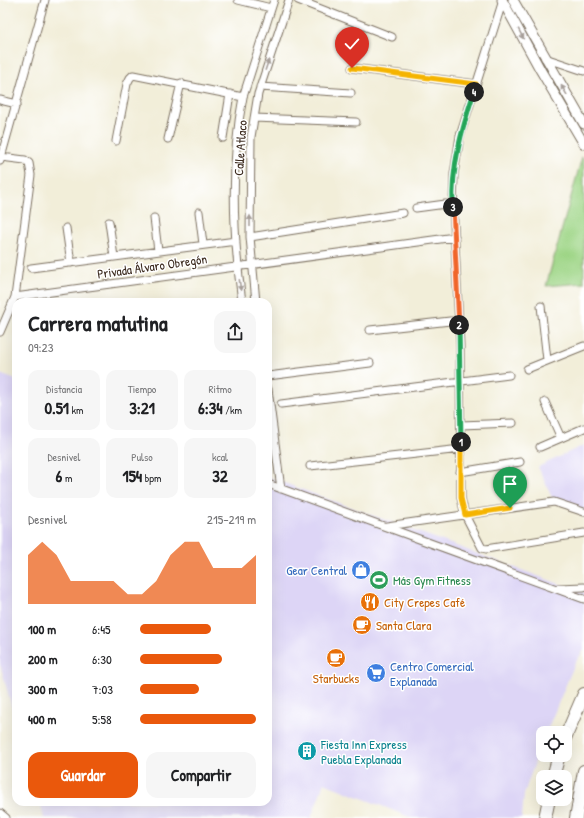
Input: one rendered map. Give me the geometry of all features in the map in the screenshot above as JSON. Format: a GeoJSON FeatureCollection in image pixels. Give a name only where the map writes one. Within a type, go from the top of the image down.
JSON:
{"type":"FeatureCollection","features":[{"type":"Feature","properties":{"kind":"highway"},"geometry":{"type":"LineString","coordinates":[[570,726],[584,694]]}},
{"type":"Feature","properties":{"kind":"highway"},"geometry":{"type":"LineString","coordinates":[[576,818],[584,771]]}},
{"type":"Feature","properties":{"kind":"highway"},"geometry":{"type":"LineString","coordinates":[[546,818],[548,806]]}},
{"type":"Feature","properties":{"kind":"street"},"geometry":{"type":"LineString","coordinates":[[15,297],[31,168],[29,163],[25,160],[1,155],[17,104],[45,0]]}},
{"type":"Feature","properties":{"kind":"street"},"geometry":{"type":"LineString","coordinates":[[238,0],[271,8]]}},
{"type":"Feature","properties":{"kind":"street","name":"Calle Atlaco"},"geometry":{"type":"LineString","coordinates":[[242,298],[236,240],[238,135],[243,97],[274,0]]}},
{"type":"Feature","properties":{"kind":"street","name":"Calle Atlaco"},"geometry":{"type":"LineString","coordinates":[[256,298],[250,237],[252,137],[254,118],[260,87],[289,0]]}},
{"type":"Feature","properties":{"kind":"street"},"geometry":{"type":"LineString","coordinates":[[298,0],[392,37]]}},
{"type":"Feature","properties":{"kind":"street"},"geometry":{"type":"LineString","coordinates":[[502,0],[460,136],[454,174],[453,203],[460,381],[461,498],[465,515],[482,548],[486,549],[584,533]]}},
{"type":"Feature","properties":{"kind":"street"},"geometry":{"type":"LineString","coordinates":[[502,0],[540,71],[584,144]]}},
{"type":"Feature","properties":{"kind":"street"},"geometry":{"type":"LineString","coordinates":[[513,0],[584,124]]}},
{"type":"Feature","properties":{"kind":"street"},"geometry":{"type":"LineString","coordinates":[[545,58],[584,71]]}},
{"type":"Feature","properties":{"kind":"street"},"geometry":{"type":"LineString","coordinates":[[352,68],[476,84]]}},
{"type":"Feature","properties":{"kind":"street"},"geometry":{"type":"LineString","coordinates":[[116,141],[130,78],[137,75],[243,97]]}},
{"type":"Feature","properties":{"kind":"street"},"geometry":{"type":"LineString","coordinates":[[168,139],[181,83]]}},
{"type":"Feature","properties":{"kind":"street"},"geometry":{"type":"LineString","coordinates":[[260,87],[351,94]]}},
{"type":"Feature","properties":{"kind":"street"},"geometry":{"type":"LineString","coordinates":[[223,138],[230,94]]}},
{"type":"Feature","properties":{"kind":"street"},"geometry":{"type":"LineString","coordinates":[[0,100],[17,104]]}},
{"type":"Feature","properties":{"kind":"street"},"geometry":{"type":"LineString","coordinates":[[254,118],[356,122]]}},
{"type":"Feature","properties":{"kind":"street"},"geometry":{"type":"LineString","coordinates":[[238,135],[252,137]]}},
{"type":"Feature","properties":{"kind":"street"},"geometry":{"type":"LineString","coordinates":[[416,208],[453,203]]}},
{"type":"Feature","properties":{"kind":"street"},"geometry":{"type":"LineString","coordinates":[[199,212],[203,244]]}},
{"type":"Feature","properties":{"kind":"street"},"geometry":{"type":"LineString","coordinates":[[250,237],[403,213]]}},
{"type":"Feature","properties":{"kind":"street"},"geometry":{"type":"LineString","coordinates":[[154,218],[158,251]]}},
{"type":"Feature","properties":{"kind":"street"},"geometry":{"type":"LineString","coordinates":[[109,222],[114,257]]}},
{"type":"Feature","properties":{"kind":"street"},"geometry":{"type":"LineString","coordinates":[[66,228],[70,263]]}},
{"type":"Feature","properties":{"kind":"street","name":"Privada Álvaro Obregón"},"geometry":{"type":"LineString","coordinates":[[15,297],[455,237]]}},
{"type":"Feature","properties":{"kind":"street"},"geometry":{"type":"LineString","coordinates":[[31,268],[236,240]]}},
{"type":"Feature","properties":{"kind":"street"},"geometry":{"type":"LineString","coordinates":[[0,332],[12,304]]}},
{"type":"Feature","properties":{"kind":"street"},"geometry":{"type":"LineString","coordinates":[[541,306],[547,360]]}},
{"type":"Feature","properties":{"kind":"street"},"geometry":{"type":"LineString","coordinates":[[370,330],[458,320]]}},
{"type":"Feature","properties":{"kind":"street"},"geometry":{"type":"LineString","coordinates":[[527,369],[584,346]]}},
{"type":"Feature","properties":{"kind":"street"},"geometry":{"type":"LineString","coordinates":[[272,375],[370,363]]}},
{"type":"Feature","properties":{"kind":"street"},"geometry":{"type":"LineString","coordinates":[[281,404],[460,381],[471,381],[509,374]]}},
{"type":"Feature","properties":{"kind":"street"},"geometry":{"type":"LineString","coordinates":[[544,402],[561,438]]}},
{"type":"Feature","properties":{"kind":"street"},"geometry":{"type":"LineString","coordinates":[[272,422],[281,489]]}},
{"type":"Feature","properties":{"kind":"street"},"geometry":{"type":"LineString","coordinates":[[461,425],[513,423]]}},
{"type":"Feature","properties":{"kind":"street"},"geometry":{"type":"LineString","coordinates":[[540,447],[584,428]]}},
{"type":"Feature","properties":{"kind":"street"},"geometry":{"type":"LineString","coordinates":[[310,466],[461,449]]}},
{"type":"Feature","properties":{"kind":"street"},"geometry":{"type":"LineString","coordinates":[[460,472],[520,462]]}},
{"type":"Feature","properties":{"kind":"street"},"geometry":{"type":"LineString","coordinates":[[272,486],[584,599]]}},
{"type":"Feature","properties":{"kind":"street"},"geometry":{"type":"LineString","coordinates":[[385,527],[554,502],[584,512]]}},
{"type":"Feature","properties":{"kind":"street"},"geometry":{"type":"LineString","coordinates":[[553,589],[584,586]]}},
{"type":"Feature","properties":{"kind":"street"},"geometry":{"type":"LineString","coordinates":[[0,812],[6,818]]}},
{"type":"Feature","properties":{"kind":"shaded area"},"geometry":{"type":"Polygon","coordinates":[[[0,374],[12,378],[12,708],[0,664],[0,374]]]}},
{"type":"Feature","properties":{"kind":"shaded area"},"geometry":{"type":"Polygon","coordinates":[[[584,445],[584,511],[554,502],[538,467],[584,445]]]}},
{"type":"Feature","properties":{"kind":"shaded area"},"geometry":{"type":"Polygon","coordinates":[[[272,478],[584,593],[584,650],[575,663],[549,726],[536,726],[536,759],[524,794],[522,818],[412,818],[324,783],[311,818],[44,818],[41,806],[272,806],[272,478]]]}},
{"type":"Feature","properties":{"kind":"green space"},"geometry":{"type":"Polygon","coordinates":[[[582,157],[584,161],[584,283],[546,286],[582,157]]]}},
{"type":"Feature","properties":{"kind":"place","name":"Gear Central"},"geometry":{"type":"Point","coordinates":[361,570]}},
{"type":"Feature","properties":{"kind":"place","name":"Más Gym Fitness"},"geometry":{"type":"Point","coordinates":[379,580]}},
{"type":"Feature","properties":{"kind":"place","name":"City Crepes Café"},"geometry":{"type":"Point","coordinates":[370,602]}},
{"type":"Feature","properties":{"kind":"place","name":"Santa Clara"},"geometry":{"type":"Point","coordinates":[362,625]}},
{"type":"Feature","properties":{"kind":"place","name":"Starbucks"},"geometry":{"type":"Point","coordinates":[336,658]}},
{"type":"Feature","properties":{"kind":"place","name":"Centro Comercial Explanada"},"geometry":{"type":"Point","coordinates":[376,673]}},
{"type":"Feature","properties":{"kind":"place","name":"Fiesta Inn Express Puebla Explanada"},"geometry":{"type":"Point","coordinates":[307,751]}},
{"type":"Feature","properties":{"kind":"route"},"geometry":{"type":"LineString","coordinates":[[352,68],[476,84],[460,136],[454,174],[453,203],[460,346],[461,498],[465,515],[510,508]]}}]}
